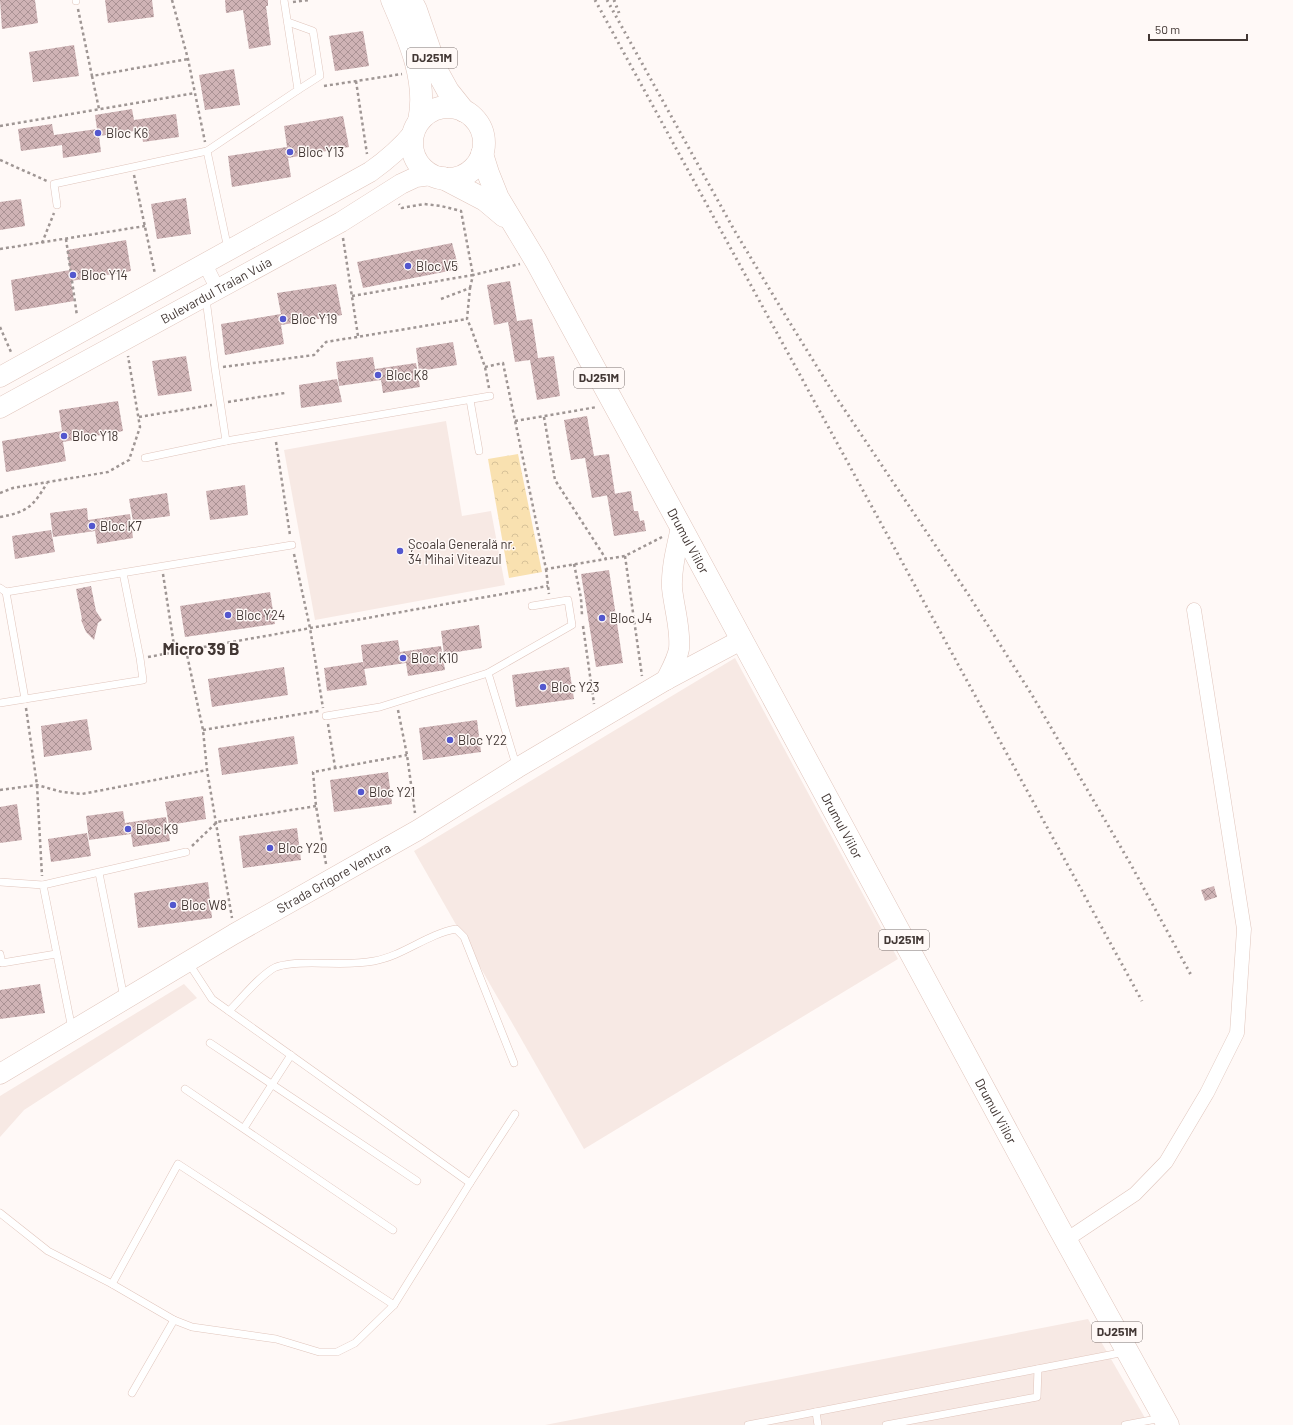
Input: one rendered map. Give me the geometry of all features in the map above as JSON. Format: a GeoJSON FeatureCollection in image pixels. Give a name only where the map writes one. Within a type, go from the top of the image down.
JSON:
{"type":"FeatureCollection","features":[{"type":"Feature","properties":{"kind":"highway","name":"DJ251M"},"geometry":{"type":"LineString","coordinates":[[392,0],[407,34],[417,72],[422,107],[412,144],[415,157],[422,167],[437,177]]}},
{"type":"Feature","properties":{"kind":"highway","name":"DJ251M"},"geometry":{"type":"LineString","coordinates":[[411,0],[416,10],[436,71],[448,91],[464,111],[474,118],[481,129],[484,141],[482,154]]}},
{"type":"Feature","properties":{"kind":"highway"},"geometry":{"type":"LineString","coordinates":[[416,127],[428,112],[440,108],[452,107],[464,111]]}},
{"type":"Feature","properties":{"kind":"highway"},"geometry":{"type":"LineString","coordinates":[[437,177],[456,178],[467,173],[477,165],[482,154]]}},
{"type":"Feature","properties":{"kind":"highway","name":"Drumul Viilor"},"geometry":{"type":"LineString","coordinates":[[482,154],[492,186],[536,261],[1066,1240],[1166,1421]]}},
{"type":"Feature","properties":{"kind":"highway","name":"Drumul Viilor"},"geometry":{"type":"LineString","coordinates":[[437,177],[486,200],[516,228]]}},
{"type":"Feature","properties":{"kind":"street"},"geometry":{"type":"LineString","coordinates":[[0,377],[19,368],[370,172],[388,159],[403,145],[416,127]]}},
{"type":"Feature","properties":{"kind":"street","name":"Bulevardul Traian Vuia"},"geometry":{"type":"LineString","coordinates":[[0,408],[341,222],[388,191],[416,177],[437,177]]}},
{"type":"Feature","properties":{"kind":"street"},"geometry":{"type":"LineString","coordinates":[[205,264],[212,293]]}},
{"type":"Feature","properties":{"kind":"street"},"geometry":{"type":"LineString","coordinates":[[666,680],[675,664],[679,648],[677,620],[672,588],[672,566],[681,527]]}},
{"type":"Feature","properties":{"kind":"street"},"geometry":{"type":"LineString","coordinates":[[1066,1240],[1135,1194],[1166,1162],[1207,1093],[1237,1033],[1244,929],[1194,610]]}},
{"type":"Feature","properties":{"kind":"street","name":"Strada Grigore Ventura"},"geometry":{"type":"LineString","coordinates":[[0,1074],[234,934],[418,830],[517,768],[666,680],[741,640]]}},
{"type":"Feature","properties":{"kind":"lane"},"geometry":{"type":"LineString","coordinates":[[284,2],[298,90]]}},
{"type":"Feature","properties":{"kind":"lane"},"geometry":{"type":"LineString","coordinates":[[57,206],[54,184],[207,151],[320,76],[313,31],[288,22]]}},
{"type":"Feature","properties":{"kind":"lane"},"geometry":{"type":"LineString","coordinates":[[207,151],[228,251]]}},
{"type":"Feature","properties":{"kind":"lane"},"geometry":{"type":"LineString","coordinates":[[212,293],[215,368],[226,441]]}},
{"type":"Feature","properties":{"kind":"lane"},"geometry":{"type":"LineString","coordinates":[[145,458],[226,441],[490,396]]}},
{"type":"Feature","properties":{"kind":"lane"},"geometry":{"type":"LineString","coordinates":[[470,400],[479,451]]}},
{"type":"Feature","properties":{"kind":"lane"},"geometry":{"type":"LineString","coordinates":[[25,699],[3,590],[123,573],[292,545]]}},
{"type":"Feature","properties":{"kind":"lane"},"geometry":{"type":"LineString","coordinates":[[0,703],[143,680],[123,573]]}},
{"type":"Feature","properties":{"kind":"lane"},"geometry":{"type":"LineString","coordinates":[[326,716],[380,707],[488,673],[572,625],[568,600],[532,606]]}},
{"type":"Feature","properties":{"kind":"lane"},"geometry":{"type":"LineString","coordinates":[[488,673],[517,768]]}},
{"type":"Feature","properties":{"kind":"lane"},"geometry":{"type":"LineString","coordinates":[[0,882],[43,885],[186,852]]}},
{"type":"Feature","properties":{"kind":"lane"},"geometry":{"type":"LineString","coordinates":[[99,873],[124,1000]]}},
{"type":"Feature","properties":{"kind":"lane"},"geometry":{"type":"LineString","coordinates":[[43,885],[72,1031]]}},
{"type":"Feature","properties":{"kind":"lane"},"geometry":{"type":"LineString","coordinates":[[229,1011],[262,977],[276,968],[294,963],[356,963],[374,961],[394,954],[446,931],[456,929],[464,937],[514,1064]]}},
{"type":"Feature","properties":{"kind":"lane"},"geometry":{"type":"LineString","coordinates":[[0,954],[2,963],[56,954]]}},
{"type":"Feature","properties":{"kind":"lane"},"geometry":{"type":"LineString","coordinates":[[188,962],[212,999],[470,1183]]}},
{"type":"Feature","properties":{"kind":"lane"},"geometry":{"type":"LineString","coordinates":[[210,1043],[417,1181]]}},
{"type":"Feature","properties":{"kind":"lane"},"geometry":{"type":"LineString","coordinates":[[244,1128],[291,1055]]}},
{"type":"Feature","properties":{"kind":"lane"},"geometry":{"type":"LineString","coordinates":[[185,1089],[393,1230]]}},
{"type":"Feature","properties":{"kind":"lane"},"geometry":{"type":"LineString","coordinates":[[0,1214],[48,1251],[112,1284],[174,1320],[192,1328],[276,1339],[319,1352],[337,1352],[356,1344],[394,1305],[515,1114]]}},
{"type":"Feature","properties":{"kind":"lane"},"geometry":{"type":"LineString","coordinates":[[112,1284],[178,1164],[394,1305]]}},
{"type":"Feature","properties":{"kind":"lane"},"geometry":{"type":"LineString","coordinates":[[132,1392],[174,1320]]}},
{"type":"Feature","properties":{"kind":"lane"},"geometry":{"type":"LineString","coordinates":[[748,1425],[1128,1352]]}},
{"type":"Feature","properties":{"kind":"lane"},"geometry":{"type":"LineString","coordinates":[[886,1425],[1037,1397],[1038,1369]]}},
{"type":"Feature","properties":{"kind":"lane"},"geometry":{"type":"LineString","coordinates":[[816,1412],[818,1425]]}},
{"type":"Feature","properties":{"kind":"lane"},"geometry":{"type":"LineString","coordinates":[[1125,1425],[1166,1421]]}},
{"type":"Feature","properties":{"kind":"path"},"geometry":{"type":"LineString","coordinates":[[172,0],[188,59],[207,151]]}},
{"type":"Feature","properties":{"kind":"path"},"geometry":{"type":"LineString","coordinates":[[284,2],[309,0]]}},
{"type":"Feature","properties":{"kind":"path"},"geometry":{"type":"LineString","coordinates":[[76,1],[99,110]]}},
{"type":"Feature","properties":{"kind":"path"},"geometry":{"type":"LineString","coordinates":[[92,76],[188,59]]}},
{"type":"Feature","properties":{"kind":"path"},"geometry":{"type":"LineString","coordinates":[[298,90],[417,72]]}},
{"type":"Feature","properties":{"kind":"path"},"geometry":{"type":"LineString","coordinates":[[356,81],[370,172]]}},
{"type":"Feature","properties":{"kind":"path"},"geometry":{"type":"LineString","coordinates":[[0,126],[195,93]]}},
{"type":"Feature","properties":{"kind":"path"},"geometry":{"type":"LineString","coordinates":[[0,160],[54,184]]}},
{"type":"Feature","properties":{"kind":"path"},"geometry":{"type":"LineString","coordinates":[[132,167],[159,290]]}},
{"type":"Feature","properties":{"kind":"path"},"geometry":{"type":"LineString","coordinates":[[388,191],[402,208],[424,204],[461,211],[473,275],[470,288],[467,319],[484,367],[490,396]]}},
{"type":"Feature","properties":{"kind":"path"},"geometry":{"type":"LineString","coordinates":[[42,243],[57,206]]}},
{"type":"Feature","properties":{"kind":"path"},"geometry":{"type":"LineString","coordinates":[[341,222],[358,336]]}},
{"type":"Feature","properties":{"kind":"path"},"geometry":{"type":"LineString","coordinates":[[0,249],[145,226]]}},
{"type":"Feature","properties":{"kind":"path"},"geometry":{"type":"LineString","coordinates":[[66,239],[79,334]]}},
{"type":"Feature","properties":{"kind":"path"},"geometry":{"type":"LineString","coordinates":[[352,296],[473,275],[536,261]]}},
{"type":"Feature","properties":{"kind":"path"},"geometry":{"type":"LineString","coordinates":[[441,299],[470,288]]}},
{"type":"Feature","properties":{"kind":"path"},"geometry":{"type":"LineString","coordinates":[[215,368],[314,355],[326,342],[467,319]]}},
{"type":"Feature","properties":{"kind":"path"},"geometry":{"type":"LineString","coordinates":[[0,327],[19,368]]}},
{"type":"Feature","properties":{"kind":"path"},"geometry":{"type":"LineString","coordinates":[[0,493],[13,488],[108,472],[129,460],[140,427],[125,340]]}},
{"type":"Feature","properties":{"kind":"path"},"geometry":{"type":"LineString","coordinates":[[484,367],[503,363],[546,569],[550,603]]}},
{"type":"Feature","properties":{"kind":"path"},"geometry":{"type":"LineString","coordinates":[[515,421],[614,404]]}},
{"type":"Feature","properties":{"kind":"path"},"geometry":{"type":"LineString","coordinates":[[544,417],[555,480],[606,559]]}},
{"type":"Feature","properties":{"kind":"path"},"geometry":{"type":"LineString","coordinates":[[203,730],[323,710],[310,628],[292,545],[274,433]]}},
{"type":"Feature","properties":{"kind":"path"},"geometry":{"type":"LineString","coordinates":[[0,517],[18,514],[36,501],[47,483]]}},
{"type":"Feature","properties":{"kind":"path"},"geometry":{"type":"LineString","coordinates":[[546,569],[625,556],[681,527]]}},
{"type":"Feature","properties":{"kind":"path"},"geometry":{"type":"LineString","coordinates":[[625,556],[644,693]]}},
{"type":"Feature","properties":{"kind":"path"},"geometry":{"type":"LineString","coordinates":[[574,564],[581,598],[582,617]]}},
{"type":"Feature","properties":{"kind":"path"},"geometry":{"type":"LineString","coordinates":[[161,566],[175,652]]}},
{"type":"Feature","properties":{"kind":"path"},"geometry":{"type":"LineString","coordinates":[[140,658],[548,586]]}},
{"type":"Feature","properties":{"kind":"path"},"geometry":{"type":"LineString","coordinates":[[582,623],[596,722]]}},
{"type":"Feature","properties":{"kind":"path"},"geometry":{"type":"LineString","coordinates":[[186,650],[203,730],[207,770],[217,822],[234,934]]}},
{"type":"Feature","properties":{"kind":"path"},"geometry":{"type":"LineString","coordinates":[[25,699],[37,784],[43,885]]}},
{"type":"Feature","properties":{"kind":"path"},"geometry":{"type":"LineString","coordinates":[[396,701],[407,755],[418,830]]}},
{"type":"Feature","properties":{"kind":"path"},"geometry":{"type":"LineString","coordinates":[[326,716],[335,767]]}},
{"type":"Feature","properties":{"kind":"path"},"geometry":{"type":"LineString","coordinates":[[328,880],[316,806],[313,772],[407,755]]}},
{"type":"Feature","properties":{"kind":"path"},"geometry":{"type":"LineString","coordinates":[[0,790],[37,784],[62,792],[82,794],[207,770]]}},
{"type":"Feature","properties":{"kind":"path"},"geometry":{"type":"LineString","coordinates":[[186,852],[217,822],[316,806]]}},
{"type":"Feature","properties":{"kind":"shaded area","name":"Școala Generală nr. 34 Mihai Viteazul"},"geometry":{"type":"Polygon","coordinates":[[[446,421],[462,516],[491,511],[505,585],[315,620],[284,450],[446,421]]]}},
{"type":"Feature","properties":{"kind":"shaded area"},"geometry":{"type":"Polygon","coordinates":[[[735,658],[898,959],[584,1149],[414,851],[735,658]]]}},
{"type":"Feature","properties":{"kind":"shaded area"},"geometry":{"type":"Polygon","coordinates":[[[184,984],[197,998],[24,1110],[0,1137],[0,1096],[184,984]]]}},
{"type":"Feature","properties":{"kind":"shaded area"},"geometry":{"type":"Polygon","coordinates":[[[1088,1319],[1149,1425],[545,1425],[1088,1319]]]}},
{"type":"Feature","properties":{"kind":"green space"},"geometry":{"type":"Polygon","coordinates":[[[518,454],[542,572],[509,578],[488,459],[518,454]]]}},
{"type":"Feature","properties":{"kind":"building"},"geometry":{"type":"Polygon","coordinates":[[[0,0],[35,0],[38,23],[2,29],[0,0]]]}},
{"type":"Feature","properties":{"kind":"building"},"geometry":{"type":"Polygon","coordinates":[[[105,0],[152,0],[154,17],[108,23],[105,0]]]}},
{"type":"Feature","properties":{"kind":"building"},"geometry":{"type":"Polygon","coordinates":[[[225,0],[268,0],[268,6],[266,6],[271,45],[249,49],[243,10],[226,13],[225,0]]]}},
{"type":"Feature","properties":{"kind":"building"},"geometry":{"type":"Polygon","coordinates":[[[363,31],[369,66],[335,71],[329,36],[363,31]]]}},
{"type":"Feature","properties":{"kind":"building"},"geometry":{"type":"Polygon","coordinates":[[[74,45],[79,76],[33,82],[29,52],[74,45]]]}},
{"type":"Feature","properties":{"kind":"building"},"geometry":{"type":"Polygon","coordinates":[[[234,69],[240,105],[205,110],[199,75],[234,69]]]}},
{"type":"Feature","properties":{"kind":"building","name":"Bloc K6"},"geometry":{"type":"Polygon","coordinates":[[[132,109],[134,120],[176,114],[179,137],[143,142],[141,130],[99,136],[101,152],[63,158],[62,145],[21,151],[18,129],[52,124],[54,135],[97,129],[95,115],[132,109]]]}},
{"type":"Feature","properties":{"kind":"building","name":"Bloc Y13"},"geometry":{"type":"Polygon","coordinates":[[[343,116],[349,147],[288,158],[291,177],[232,187],[228,156],[287,147],[284,126],[343,116]]]}},
{"type":"Feature","properties":{"kind":"building"},"geometry":{"type":"Polygon","coordinates":[[[186,198],[191,234],[157,239],[151,204],[186,198]]]}},
{"type":"Feature","properties":{"kind":"building"},"geometry":{"type":"Polygon","coordinates":[[[21,199],[25,226],[0,230],[0,202],[21,199]]]}},
{"type":"Feature","properties":{"kind":"building","name":"Bloc Y14"},"geometry":{"type":"Polygon","coordinates":[[[126,240],[131,271],[71,281],[74,301],[15,311],[11,280],[70,270],[67,250],[126,240]]]}},
{"type":"Feature","properties":{"kind":"building","name":"Bloc V5"},"geometry":{"type":"Polygon","coordinates":[[[452,243],[459,269],[363,288],[357,262],[452,243]]]}},
{"type":"Feature","properties":{"kind":"building"},"geometry":{"type":"Polygon","coordinates":[[[510,281],[517,321],[532,319],[538,358],[554,356],[560,396],[537,400],[530,360],[515,362],[508,322],[494,325],[487,285],[510,281]]]}},
{"type":"Feature","properties":{"kind":"building","name":"Bloc Y19"},"geometry":{"type":"Polygon","coordinates":[[[336,284],[342,315],[281,325],[284,344],[225,355],[221,324],[281,314],[277,293],[336,284]]]}},
{"type":"Feature","properties":{"kind":"building"},"geometry":{"type":"Polygon","coordinates":[[[453,342],[457,365],[419,371],[416,348],[453,342]]]}},
{"type":"Feature","properties":{"kind":"building"},"geometry":{"type":"Polygon","coordinates":[[[186,356],[192,391],[158,396],[152,361],[186,356]]]}},
{"type":"Feature","properties":{"kind":"building"},"geometry":{"type":"Polygon","coordinates":[[[373,357],[375,369],[416,363],[420,387],[383,393],[381,380],[339,386],[336,362],[373,357]]]}},
{"type":"Feature","properties":{"kind":"building"},"geometry":{"type":"Polygon","coordinates":[[[337,379],[342,402],[301,408],[299,385],[337,379]]]}},
{"type":"Feature","properties":{"kind":"building","name":"Bloc Y18"},"geometry":{"type":"Polygon","coordinates":[[[118,401],[123,431],[63,442],[66,461],[6,472],[2,441],[62,431],[59,410],[118,401]]]}},
{"type":"Feature","properties":{"kind":"building"},"geometry":{"type":"Polygon","coordinates":[[[587,416],[594,456],[609,454],[615,494],[592,498],[585,458],[571,460],[564,420],[587,416]]]}},
{"type":"Feature","properties":{"kind":"building"},"geometry":{"type":"Polygon","coordinates":[[[245,485],[248,515],[210,520],[206,491],[245,485]]]}},
{"type":"Feature","properties":{"kind":"building"},"geometry":{"type":"Polygon","coordinates":[[[631,491],[634,511],[638,511],[640,521],[644,520],[646,531],[614,536],[607,495],[631,491]]]}},
{"type":"Feature","properties":{"kind":"building"},"geometry":{"type":"Polygon","coordinates":[[[167,493],[170,516],[133,521],[129,499],[167,493]]]}},
{"type":"Feature","properties":{"kind":"building"},"geometry":{"type":"Polygon","coordinates":[[[87,508],[88,520],[130,514],[133,538],[97,544],[95,531],[53,537],[50,513],[87,508]]]}},
{"type":"Feature","properties":{"kind":"building"},"geometry":{"type":"Polygon","coordinates":[[[51,530],[55,552],[15,559],[12,536],[51,530]]]}},
{"type":"Feature","properties":{"kind":"building","name":"Bloc J4"},"geometry":{"type":"Polygon","coordinates":[[[609,570],[623,663],[596,667],[581,574],[609,570]]]}},
{"type":"Feature","properties":{"kind":"building"},"geometry":{"type":"Polygon","coordinates":[[[91,586],[96,611],[102,620],[98,623],[94,640],[86,632],[81,620],[76,589],[91,586]]]}},
{"type":"Feature","properties":{"kind":"building","name":"Bloc Y24"},"geometry":{"type":"Polygon","coordinates":[[[270,592],[275,624],[185,637],[180,606],[270,592]]]}},
{"type":"Feature","properties":{"kind":"building"},"geometry":{"type":"Polygon","coordinates":[[[479,625],[482,648],[444,654],[441,631],[479,625]]]}},
{"type":"Feature","properties":{"kind":"building"},"geometry":{"type":"Polygon","coordinates":[[[398,640],[400,652],[441,646],[445,670],[408,676],[406,663],[364,669],[361,645],[398,640]]]}},
{"type":"Feature","properties":{"kind":"building"},"geometry":{"type":"Polygon","coordinates":[[[363,662],[367,685],[327,691],[324,668],[363,662]]]}},
{"type":"Feature","properties":{"kind":"building"},"geometry":{"type":"Polygon","coordinates":[[[284,667],[288,695],[212,707],[208,679],[284,667]]]}},
{"type":"Feature","properties":{"kind":"building","name":"Bloc Y23"},"geometry":{"type":"Polygon","coordinates":[[[569,667],[574,699],[516,707],[512,675],[569,667]]]}},
{"type":"Feature","properties":{"kind":"building"},"geometry":{"type":"Polygon","coordinates":[[[87,719],[92,750],[44,757],[41,726],[87,719]]]}},
{"type":"Feature","properties":{"kind":"building","name":"Bloc Y22"},"geometry":{"type":"Polygon","coordinates":[[[477,720],[481,752],[423,760],[419,728],[477,720]]]}},
{"type":"Feature","properties":{"kind":"building"},"geometry":{"type":"Polygon","coordinates":[[[294,736],[298,764],[222,775],[218,748],[294,736]]]}},
{"type":"Feature","properties":{"kind":"building","name":"Bloc Y21"},"geometry":{"type":"Polygon","coordinates":[[[388,772],[392,804],[334,812],[330,780],[388,772]]]}},
{"type":"Feature","properties":{"kind":"building"},"geometry":{"type":"Polygon","coordinates":[[[203,796],[206,819],[169,825],[165,802],[203,796]]]}},
{"type":"Feature","properties":{"kind":"building"},"geometry":{"type":"Polygon","coordinates":[[[17,804],[22,840],[0,843],[0,807],[17,804]]]}},
{"type":"Feature","properties":{"kind":"building"},"geometry":{"type":"Polygon","coordinates":[[[123,811],[125,823],[166,817],[170,841],[133,847],[131,834],[89,840],[86,816],[123,811]]]}},
{"type":"Feature","properties":{"kind":"building","name":"Bloc Y20"},"geometry":{"type":"Polygon","coordinates":[[[297,828],[301,860],[243,868],[239,836],[297,828]]]}},
{"type":"Feature","properties":{"kind":"building"},"geometry":{"type":"Polygon","coordinates":[[[87,833],[91,856],[51,862],[48,839],[87,833]]]}},
{"type":"Feature","properties":{"kind":"building","name":"Bloc W8"},"geometry":{"type":"Polygon","coordinates":[[[208,882],[212,918],[138,928],[134,893],[208,882]]]}},
{"type":"Feature","properties":{"kind":"building"},"geometry":{"type":"Polygon","coordinates":[[[1214,886],[1217,897],[1205,901],[1201,890],[1214,886]]]}},
{"type":"Feature","properties":{"kind":"building"},"geometry":{"type":"Polygon","coordinates":[[[40,984],[45,1013],[0,1019],[0,990],[40,984]]]}},
{"type":"Feature","properties":{"kind":"railway"},"geometry":{"type":"LineString","coordinates":[[595,0],[1142,1001]]}},
{"type":"Feature","properties":{"kind":"railway"},"geometry":{"type":"LineString","coordinates":[[607,0],[733,228],[782,310],[832,391],[968,594],[1032,695],[1130,863],[1191,975]]}},
{"type":"Feature","properties":{"kind":"railway"},"geometry":{"type":"LineString","coordinates":[[614,0],[619,13]]}},
{"type":"Feature","properties":{"kind":"place","name":"Bloc K6"},"geometry":{"type":"Point","coordinates":[98,133]}},
{"type":"Feature","properties":{"kind":"place","name":"Bloc Y13"},"geometry":{"type":"Point","coordinates":[290,152]}},
{"type":"Feature","properties":{"kind":"place","name":"Bloc V5"},"geometry":{"type":"Point","coordinates":[408,266]}},
{"type":"Feature","properties":{"kind":"place","name":"Bloc Y14"},"geometry":{"type":"Point","coordinates":[73,275]}},
{"type":"Feature","properties":{"kind":"place","name":"Bloc Y19"},"geometry":{"type":"Point","coordinates":[283,319]}},
{"type":"Feature","properties":{"kind":"place","name":"Bloc K8"},"geometry":{"type":"Point","coordinates":[378,375]}},
{"type":"Feature","properties":{"kind":"place","name":"Bloc Y18"},"geometry":{"type":"Point","coordinates":[64,436]}},
{"type":"Feature","properties":{"kind":"place","name":"Bloc K7"},"geometry":{"type":"Point","coordinates":[92,526]}},
{"type":"Feature","properties":{"kind":"place","name":"Școala Generală nr. 34 Mihai Viteazul"},"geometry":{"type":"Point","coordinates":[400,551]}},
{"type":"Feature","properties":{"kind":"place","name":"Bloc Y24"},"geometry":{"type":"Point","coordinates":[228,615]}},
{"type":"Feature","properties":{"kind":"place","name":"Bloc J4"},"geometry":{"type":"Point","coordinates":[602,618]}},
{"type":"Feature","properties":{"kind":"place","name":"Bloc K10"},"geometry":{"type":"Point","coordinates":[403,658]}},
{"type":"Feature","properties":{"kind":"place","name":"Bloc Y23"},"geometry":{"type":"Point","coordinates":[543,687]}},
{"type":"Feature","properties":{"kind":"place","name":"Bloc Y22"},"geometry":{"type":"Point","coordinates":[450,740]}},
{"type":"Feature","properties":{"kind":"place","name":"Bloc Y21"},"geometry":{"type":"Point","coordinates":[361,792]}},
{"type":"Feature","properties":{"kind":"place","name":"Bloc K9"},"geometry":{"type":"Point","coordinates":[128,829]}},
{"type":"Feature","properties":{"kind":"place","name":"Bloc Y20"},"geometry":{"type":"Point","coordinates":[270,848]}},
{"type":"Feature","properties":{"kind":"place","name":"Bloc W8"},"geometry":{"type":"Point","coordinates":[173,905]}},
{"type":"Feature","properties":{"kind":"district","name":"Micro 39 B"},"geometry":{"type":"Point","coordinates":[201,649]}}]}
